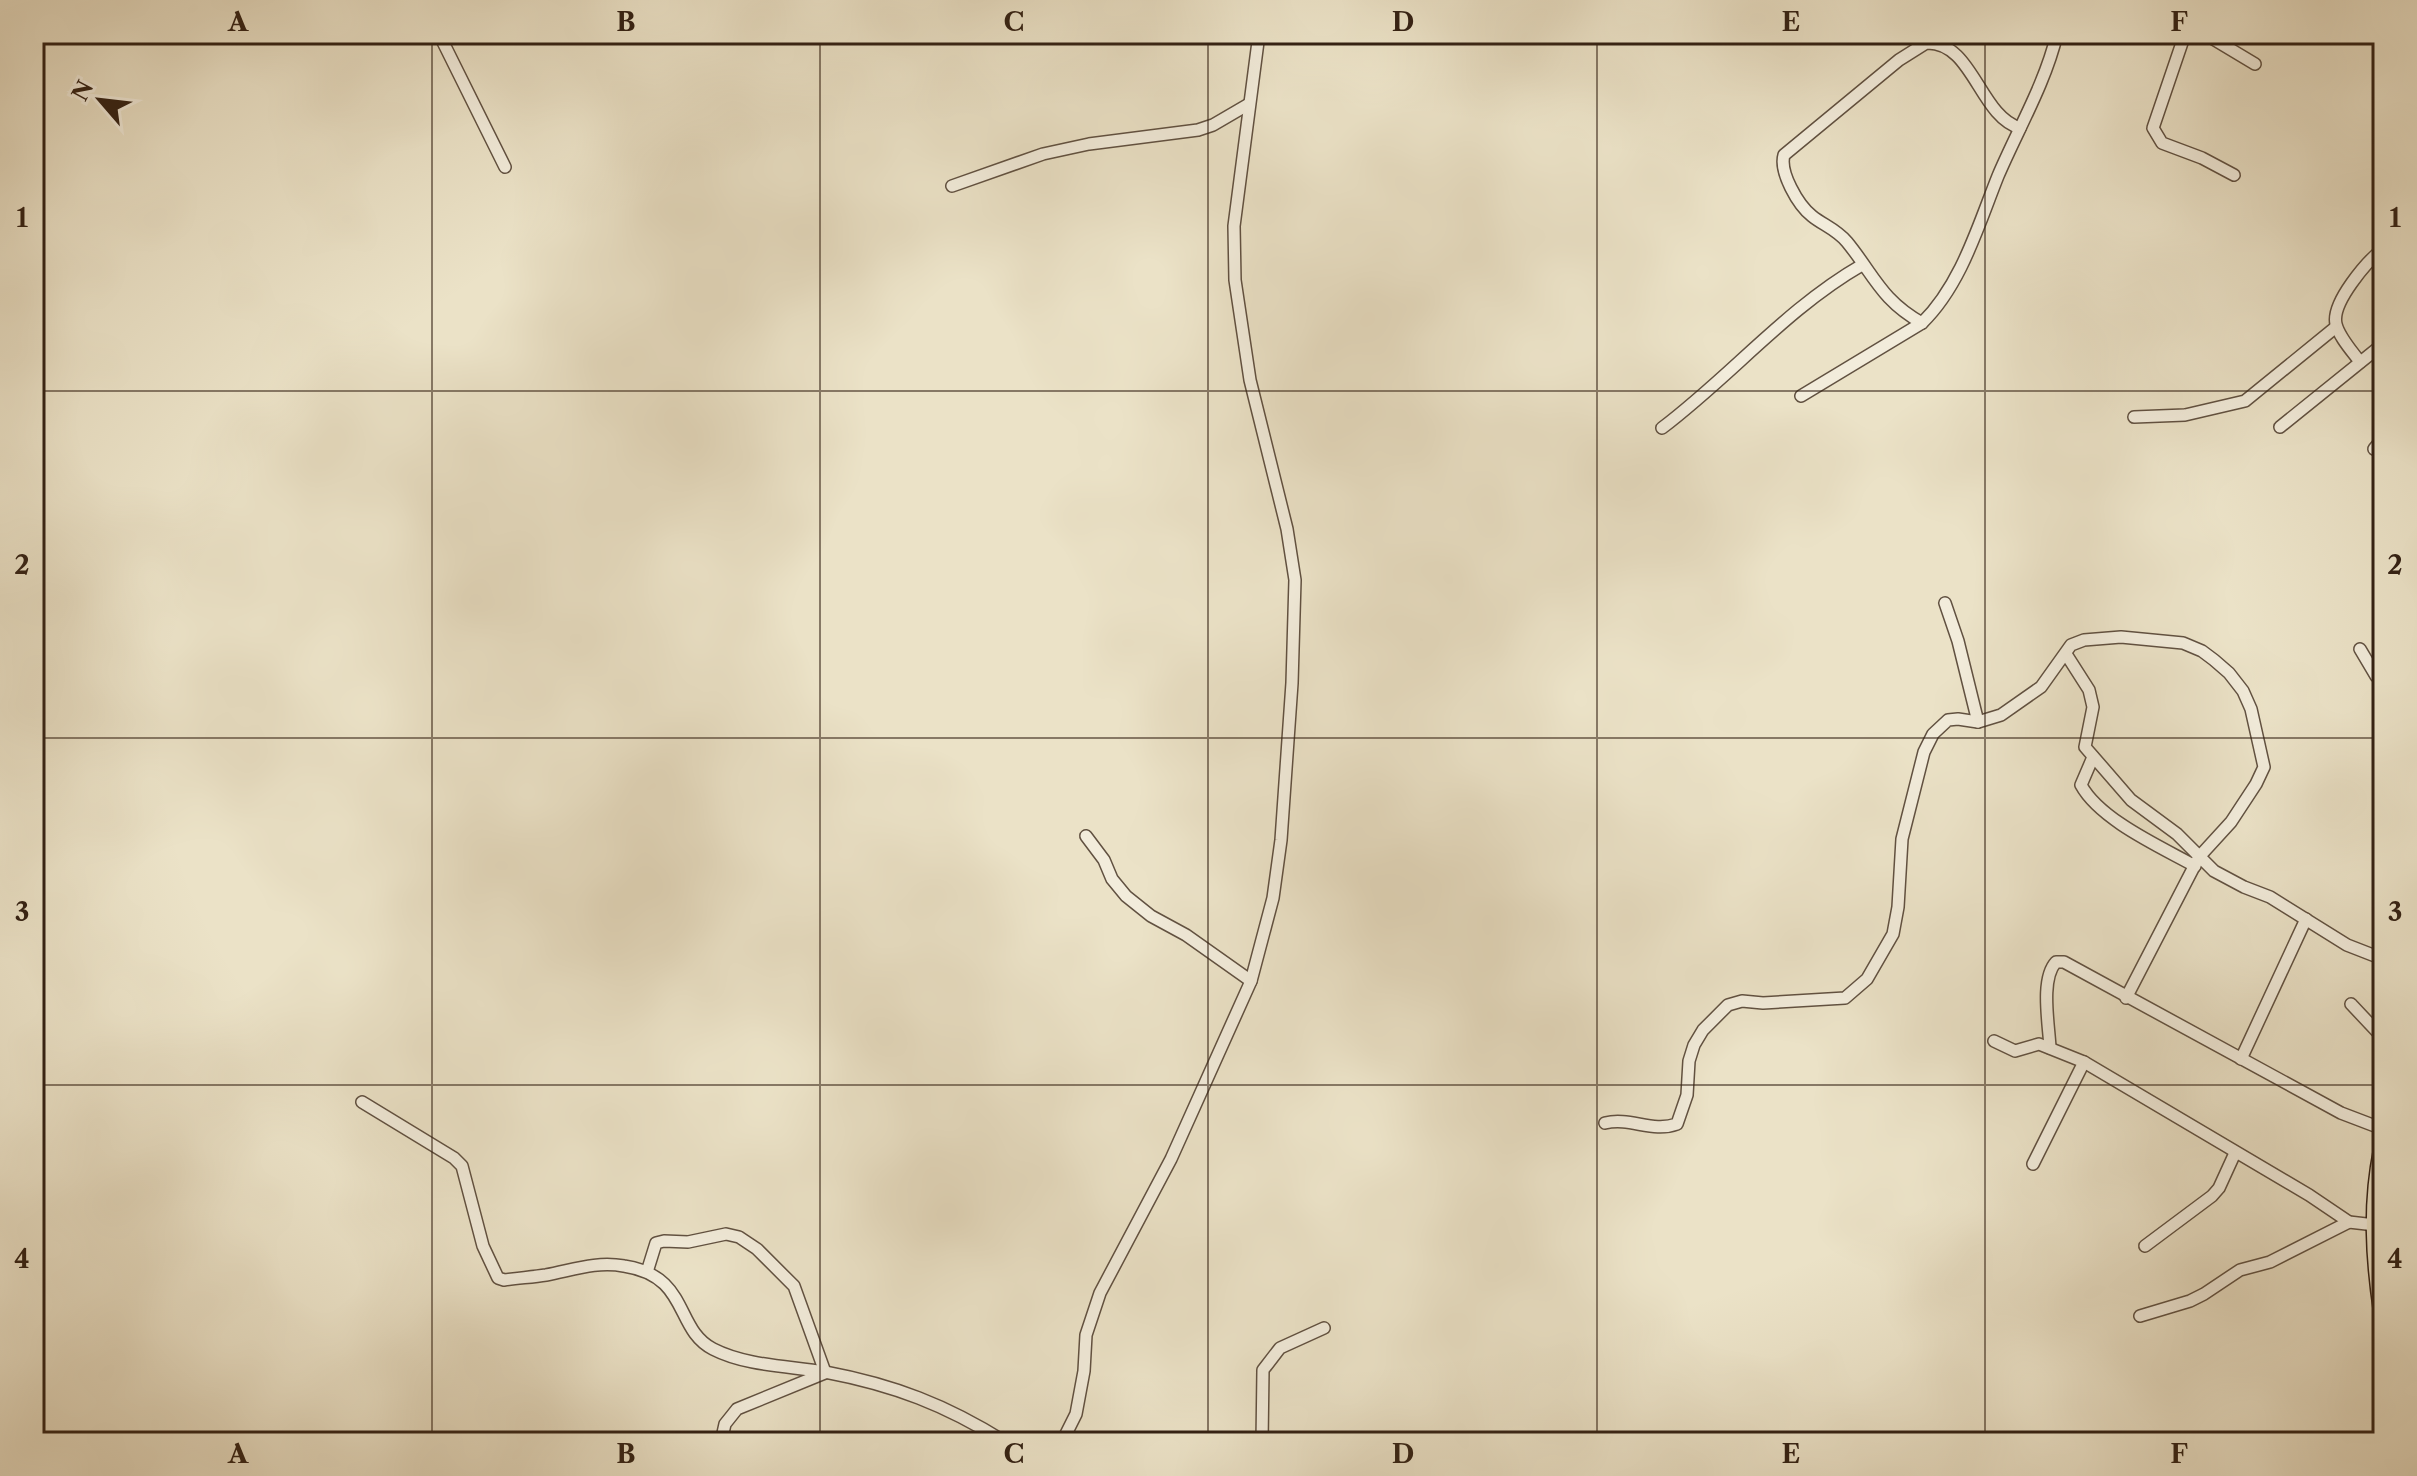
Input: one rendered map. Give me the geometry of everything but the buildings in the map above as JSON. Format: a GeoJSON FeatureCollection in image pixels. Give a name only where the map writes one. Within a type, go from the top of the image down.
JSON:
{"type":"FeatureCollection","features":[{"type":"Feature","properties":{"kind":"main road"},"geometry":{"type":"LineString","coordinates":[[2383,1150],[2375,1225],[2383,1311]]}},
{"type":"Feature","properties":{"kind":"street"},"geometry":{"type":"LineString","coordinates":[[439,34],[505,167]]}},
{"type":"Feature","properties":{"kind":"street"},"geometry":{"type":"LineString","coordinates":[[1062,1442],[1076,1414],[1084,1371],[1086,1335],[1100,1293],[1171,1159],[1251,981],[1273,898],[1281,840],[1292,683],[1295,580],[1287,529],[1250,380],[1235,280],[1234,226],[1259,34]]}},
{"type":"Feature","properties":{"kind":"street"},"geometry":{"type":"LineString","coordinates":[[1801,396],[1922,323],[1934,312],[1966,256],[2043,76],[2057,34]]}},
{"type":"Feature","properties":{"kind":"street"},"geometry":{"type":"LineString","coordinates":[[2185,34],[2153,128],[2162,143],[2202,158],[2234,175]]}},
{"type":"Feature","properties":{"kind":"street"},"geometry":{"type":"LineString","coordinates":[[2205,34],[2255,64]]}},
{"type":"Feature","properties":{"kind":"street"},"geometry":{"type":"LineString","coordinates":[[1922,323],[1891,302],[1837,231],[1812,216],[1800,202],[1782,161],[1787,150],[1899,60],[1926,43],[1946,46],[1955,54],[1997,114],[2006,123],[2020,128]]}},
{"type":"Feature","properties":{"kind":"street"},"geometry":{"type":"LineString","coordinates":[[952,186],[1043,154],[1089,144],[1198,130],[1249,104]]}},
{"type":"Feature","properties":{"kind":"street"},"geometry":{"type":"LineString","coordinates":[[2360,362],[2336,327],[2335,315],[2353,281],[2383,249]]}},
{"type":"Feature","properties":{"kind":"street"},"geometry":{"type":"LineString","coordinates":[[1662,428],[1699,400],[1812,297],[1862,265]]}},
{"type":"Feature","properties":{"kind":"street"},"geometry":{"type":"LineString","coordinates":[[2134,417],[2185,415],[2245,401],[2336,327]]}},
{"type":"Feature","properties":{"kind":"street"},"geometry":{"type":"LineString","coordinates":[[2280,427],[2383,344]]}},
{"type":"Feature","properties":{"kind":"street"},"geometry":{"type":"LineString","coordinates":[[2374,449],[2383,438]]}},
{"type":"Feature","properties":{"kind":"street"},"geometry":{"type":"LineString","coordinates":[[1945,603],[1978,722]]}},
{"type":"Feature","properties":{"kind":"street"},"geometry":{"type":"LineString","coordinates":[[1605,1123],[1620,1120],[1662,1129],[1677,1124],[1687,1095],[1689,1061],[1694,1045],[1703,1030],[1728,1005],[1742,1001],[1763,1003],[1845,998],[1867,979],[1893,934],[1898,907],[1902,839],[1924,752],[1933,734],[1948,720],[1978,722],[2001,715],[2026,699],[2041,687],[2071,645],[2084,640],[2121,637],[2183,643],[2202,651],[2229,673],[2243,691],[2251,709],[2264,767],[2231,822],[2197,862],[2126,998]]}},
{"type":"Feature","properties":{"kind":"street"},"geometry":{"type":"LineString","coordinates":[[2360,649],[2376,676],[2383,681]]}},
{"type":"Feature","properties":{"kind":"street"},"geometry":{"type":"LineString","coordinates":[[2066,654],[2089,690],[2093,707],[2085,747],[2131,800],[2177,834],[2197,862]]}},
{"type":"Feature","properties":{"kind":"street"},"geometry":{"type":"LineString","coordinates":[[2093,757],[2081,785],[2095,802],[2155,844],[2270,897],[2347,945],[2383,959]]}},
{"type":"Feature","properties":{"kind":"street"},"geometry":{"type":"LineString","coordinates":[[1086,836],[1126,896],[1151,916],[1186,935],[1251,981]]}},
{"type":"Feature","properties":{"kind":"street"},"geometry":{"type":"LineString","coordinates":[[2241,1059],[2306,919]]}},
{"type":"Feature","properties":{"kind":"street"},"geometry":{"type":"LineString","coordinates":[[2050,1048],[2049,977],[2056,962],[2064,962],[2341,1113],[2383,1129]]}},
{"type":"Feature","properties":{"kind":"street"},"geometry":{"type":"LineString","coordinates":[[2351,1004],[2383,1038]]}},
{"type":"Feature","properties":{"kind":"street"},"geometry":{"type":"LineString","coordinates":[[1994,1041],[2015,1051],[2039,1044],[2084,1062],[2309,1195],[2349,1222],[2375,1225]]}},
{"type":"Feature","properties":{"kind":"street"},"geometry":{"type":"LineString","coordinates":[[2033,1164],[2084,1062]]}},
{"type":"Feature","properties":{"kind":"street"},"geometry":{"type":"LineString","coordinates":[[362,1102],[454,1158],[462,1166],[483,1246],[498,1278],[547,1275],[591,1264],[624,1266],[647,1272],[661,1280],[671,1291],[698,1337],[709,1347],[745,1360],[825,1372],[913,1395],[963,1415],[1005,1442]]}},
{"type":"Feature","properties":{"kind":"street"},"geometry":{"type":"LineString","coordinates":[[2145,1246],[2212,1196],[2235,1153]]}},
{"type":"Feature","properties":{"kind":"street"},"geometry":{"type":"LineString","coordinates":[[2140,1316],[2190,1301],[2240,1270],[2270,1262],[2349,1222]]}},
{"type":"Feature","properties":{"kind":"street"},"geometry":{"type":"LineString","coordinates":[[647,1272],[656,1243],[688,1242],[726,1234],[739,1237],[781,1270],[794,1286],[825,1372]]}},
{"type":"Feature","properties":{"kind":"street"},"geometry":{"type":"LineString","coordinates":[[1262,1442],[1263,1370],[1280,1348],[1324,1328]]}},
{"type":"Feature","properties":{"kind":"street"},"geometry":{"type":"LineString","coordinates":[[721,1442],[725,1424],[737,1409],[825,1372]]}}]}
